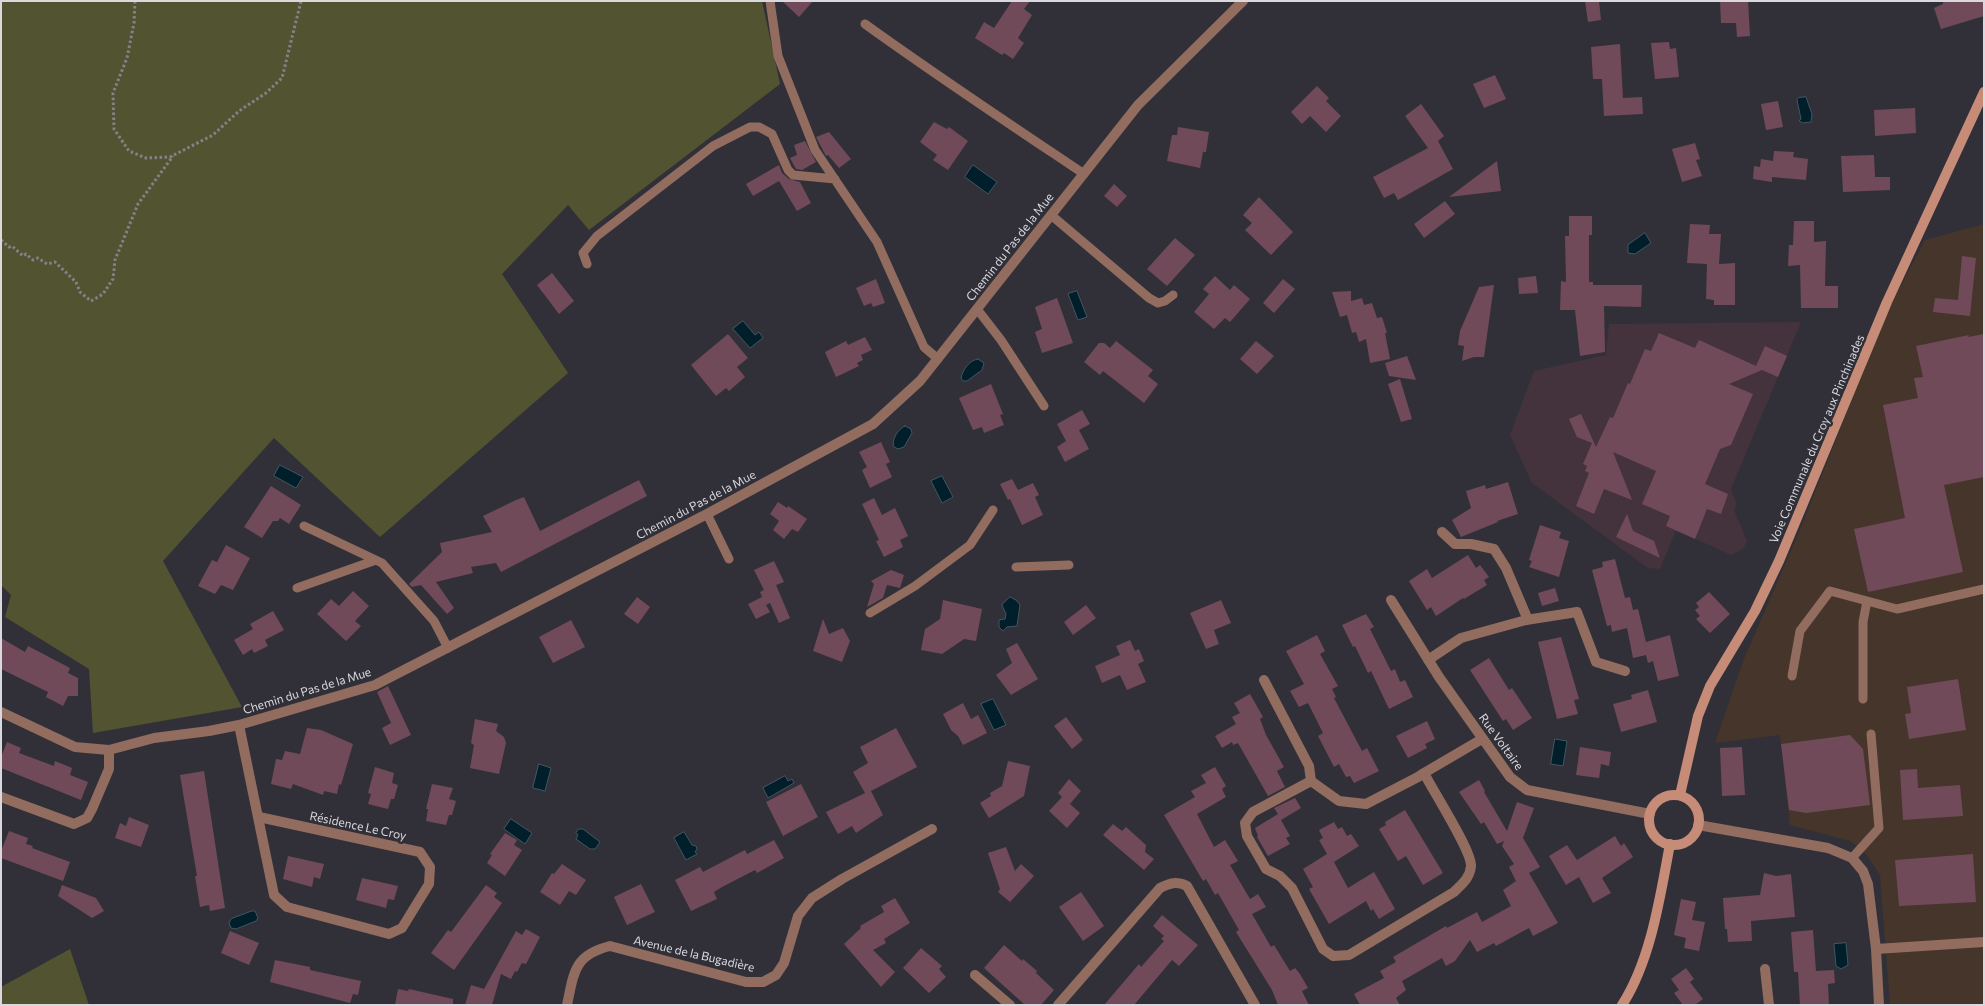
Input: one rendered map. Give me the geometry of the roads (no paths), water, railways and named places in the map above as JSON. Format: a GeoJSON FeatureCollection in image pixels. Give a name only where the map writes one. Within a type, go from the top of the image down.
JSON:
{"type":"FeatureCollection","features":[{"type":"Feature","properties":{"kind":"street","name":"Chemin du Pas de la Mue"},"geometry":{"type":"LineString","coordinates":[[1,712],[75,748],[109,750],[154,738],[239,725],[375,685],[707,514],[873,424],[920,381],[1138,105],[1243,1]]}},
{"type":"Feature","properties":{"kind":"street","name":"Voie Communale du Croy aux Pinchinades"},"geometry":{"type":"LineString","coordinates":[[1680,795],[1698,716],[1710,686],[1755,611],[1779,561],[1888,302],[1984,92]]}},
{"type":"Feature","properties":{"kind":"street"},"geometry":{"type":"LineString","coordinates":[[1442,532],[1455,544],[1471,544],[1494,549],[1506,568],[1528,620]]}},
{"type":"Feature","properties":{"kind":"street","name":"Rue Voltaire"},"geometry":{"type":"LineString","coordinates":[[1391,600],[1428,660],[1510,777],[1527,790],[1650,814]]}},
{"type":"Feature","properties":{"kind":"street"},"geometry":{"type":"LineString","coordinates":[[1428,660],[1461,638],[1528,620],[1577,612],[1596,662],[1624,671]]}},
{"type":"Feature","properties":{"kind":"street"},"geometry":{"type":"LineString","coordinates":[[1264,680],[1309,766],[1311,780],[1339,801],[1366,804],[1424,773],[1482,738]]}},
{"type":"Feature","properties":{"kind":"street","name":"Résidence Le Croy"},"geometry":{"type":"LineString","coordinates":[[239,725],[274,895],[287,907],[389,934],[402,928],[429,884],[430,867],[420,852],[259,817]]}},
{"type":"Feature","properties":{"kind":"street"},"geometry":{"type":"LineString","coordinates":[[1,797],[74,824],[87,818],[92,809],[109,769],[109,750]]}},
{"type":"Feature","properties":{"kind":"street"},"geometry":{"type":"LineString","coordinates":[[1311,780],[1253,812],[1246,823],[1247,836],[1266,869],[1280,876],[1292,888],[1323,949],[1333,956],[1349,955],[1454,892],[1467,879],[1471,866],[1464,844],[1424,773]]}},
{"type":"Feature","properties":{"kind":"street"},"geometry":{"type":"LineString","coordinates":[[1670,795],[1680,795],[1688,799],[1695,807],[1699,816],[1698,825],[1695,832],[1685,842],[1670,844],[1656,837],[1649,822],[1650,814],[1654,805],[1661,798],[1670,795]]}},
{"type":"Feature","properties":{"kind":"street"},"geometry":{"type":"LineString","coordinates":[[1698,825],[1828,848],[1852,858],[1862,871],[1868,884],[1876,949],[1879,1005]]}},
{"type":"Feature","properties":{"kind":"street","name":"Avenue de la Bugadière"},"geometry":{"type":"LineString","coordinates":[[567,1005],[574,974],[580,962],[593,950],[610,946],[746,982],[763,982],[776,975],[784,963],[798,916],[812,898],[842,879],[932,829]]}},
{"type":"Feature","properties":{"kind":"street"},"geometry":{"type":"LineString","coordinates":[[1622,1005],[1640,971],[1658,903],[1670,844]]}},
{"type":"Feature","properties":{"kind":"street"},"geometry":{"type":"LineString","coordinates":[[1058,1005],[1160,888],[1170,883],[1180,883],[1187,886],[1255,1005]]}},
{"type":"Feature","properties":{"kind":"street"},"geometry":{"type":"LineString","coordinates":[[1876,949],[1984,942]]}},
{"type":"Feature","properties":{"kind":"street"},"geometry":{"type":"LineString","coordinates":[[1765,969],[1769,1005]]}},
{"type":"Feature","properties":{"kind":"street"},"geometry":{"type":"LineString","coordinates":[[975,975],[1010,1005]]}},
{"type":"Feature","properties":{"kind":"lane"},"geometry":{"type":"LineString","coordinates":[[770,1],[778,56],[815,150],[877,242],[924,347],[938,359]]}},
{"type":"Feature","properties":{"kind":"lane"},"geometry":{"type":"LineString","coordinates":[[865,24],[936,75],[987,107],[1084,174]]}},
{"type":"Feature","properties":{"kind":"lane"},"geometry":{"type":"LineString","coordinates":[[587,264],[582,253],[597,236],[713,146],[750,127],[759,127],[772,134],[788,170],[793,175],[835,179]]}},
{"type":"Feature","properties":{"kind":"lane"},"geometry":{"type":"LineString","coordinates":[[1051,215],[1149,298],[1158,303],[1165,302],[1173,296]]}},
{"type":"Feature","properties":{"kind":"lane"},"geometry":{"type":"LineString","coordinates":[[977,309],[1001,340],[1044,406]]}},
{"type":"Feature","properties":{"kind":"lane"},"geometry":{"type":"LineString","coordinates":[[870,613],[915,586],[970,546],[993,510]]}},
{"type":"Feature","properties":{"kind":"lane"},"geometry":{"type":"LineString","coordinates":[[707,514],[729,559]]}},
{"type":"Feature","properties":{"kind":"lane"},"geometry":{"type":"LineString","coordinates":[[304,526],[382,563],[434,621],[448,648]]}},
{"type":"Feature","properties":{"kind":"lane"},"geometry":{"type":"LineString","coordinates":[[297,588],[376,560]]}},
{"type":"Feature","properties":{"kind":"lane"},"geometry":{"type":"LineString","coordinates":[[1016,567],[1069,565]]}},
{"type":"Feature","properties":{"kind":"lane"},"geometry":{"type":"LineString","coordinates":[[1792,676],[1800,631],[1830,592],[1897,609],[1984,589]]}},
{"type":"Feature","properties":{"kind":"lane"},"geometry":{"type":"LineString","coordinates":[[1863,700],[1863,622],[1867,601]]}},
{"type":"Feature","properties":{"kind":"lane"},"geometry":{"type":"LineString","coordinates":[[1852,858],[1879,828],[1871,734]]}},
{"type":"Feature","properties":{"kind":"water"},"geometry":{"type":"Polygon","coordinates":[[[1806,97],[1812,114],[1811,122],[1803,123],[1799,121],[1801,119],[1797,100],[1798,98],[1806,97]]]}},
{"type":"Feature","properties":{"kind":"water"},"geometry":{"type":"Polygon","coordinates":[[[973,165],[997,182],[988,194],[965,177],[973,165]]]}},
{"type":"Feature","properties":{"kind":"water"},"geometry":{"type":"Polygon","coordinates":[[[1645,233],[1651,243],[1635,254],[1628,253],[1628,245],[1645,233]]]}},
{"type":"Feature","properties":{"kind":"water"},"geometry":{"type":"Polygon","coordinates":[[[1077,291],[1087,317],[1078,320],[1068,294],[1077,291]]]}},
{"type":"Feature","properties":{"kind":"water"},"geometry":{"type":"Polygon","coordinates":[[[743,321],[755,335],[759,332],[763,338],[750,348],[733,329],[743,321]]]}},
{"type":"Feature","properties":{"kind":"water"},"geometry":{"type":"Polygon","coordinates":[[[978,359],[984,363],[982,370],[967,381],[963,381],[961,378],[965,368],[972,361],[978,359]]]}},
{"type":"Feature","properties":{"kind":"water"},"geometry":{"type":"Polygon","coordinates":[[[905,426],[911,429],[912,433],[904,447],[898,449],[894,447],[894,438],[905,426]]]}},
{"type":"Feature","properties":{"kind":"water"},"geometry":{"type":"Polygon","coordinates":[[[280,465],[303,477],[296,488],[274,476],[280,465]]]}},
{"type":"Feature","properties":{"kind":"water"},"geometry":{"type":"Polygon","coordinates":[[[942,476],[953,497],[942,503],[931,481],[942,476]]]}},
{"type":"Feature","properties":{"kind":"water"},"geometry":{"type":"Polygon","coordinates":[[[1010,597],[1020,605],[1017,626],[1007,627],[1003,631],[999,627],[999,620],[1005,619],[1006,614],[1002,605],[1010,597]]]}},
{"type":"Feature","properties":{"kind":"water"},"geometry":{"type":"Polygon","coordinates":[[[993,699],[1006,725],[994,730],[981,704],[993,699]]]}},
{"type":"Feature","properties":{"kind":"water"},"geometry":{"type":"Polygon","coordinates":[[[1555,739],[1567,741],[1563,766],[1551,764],[1555,739]]]}},
{"type":"Feature","properties":{"kind":"water"},"geometry":{"type":"Polygon","coordinates":[[[539,764],[551,768],[545,791],[533,788],[539,764]]]}},
{"type":"Feature","properties":{"kind":"water"},"geometry":{"type":"Polygon","coordinates":[[[785,776],[788,781],[792,779],[794,783],[768,798],[763,788],[785,776]]]}},
{"type":"Feature","properties":{"kind":"water"},"geometry":{"type":"Polygon","coordinates":[[[511,819],[532,833],[525,844],[504,829],[511,819]]]}},
{"type":"Feature","properties":{"kind":"water"},"geometry":{"type":"Polygon","coordinates":[[[579,829],[583,829],[600,842],[595,849],[590,849],[576,839],[578,835],[576,833],[579,829]]]}},
{"type":"Feature","properties":{"kind":"water"},"geometry":{"type":"Polygon","coordinates":[[[684,832],[692,845],[696,846],[697,849],[695,852],[697,854],[686,860],[674,838],[684,832]]]}},
{"type":"Feature","properties":{"kind":"water"},"geometry":{"type":"Polygon","coordinates":[[[255,911],[258,918],[256,921],[236,929],[231,928],[229,923],[231,919],[255,911]]]}},
{"type":"Feature","properties":{"kind":"water"},"geometry":{"type":"Polygon","coordinates":[[[1846,943],[1848,965],[1841,969],[1836,966],[1834,944],[1846,943]]]}}]}
